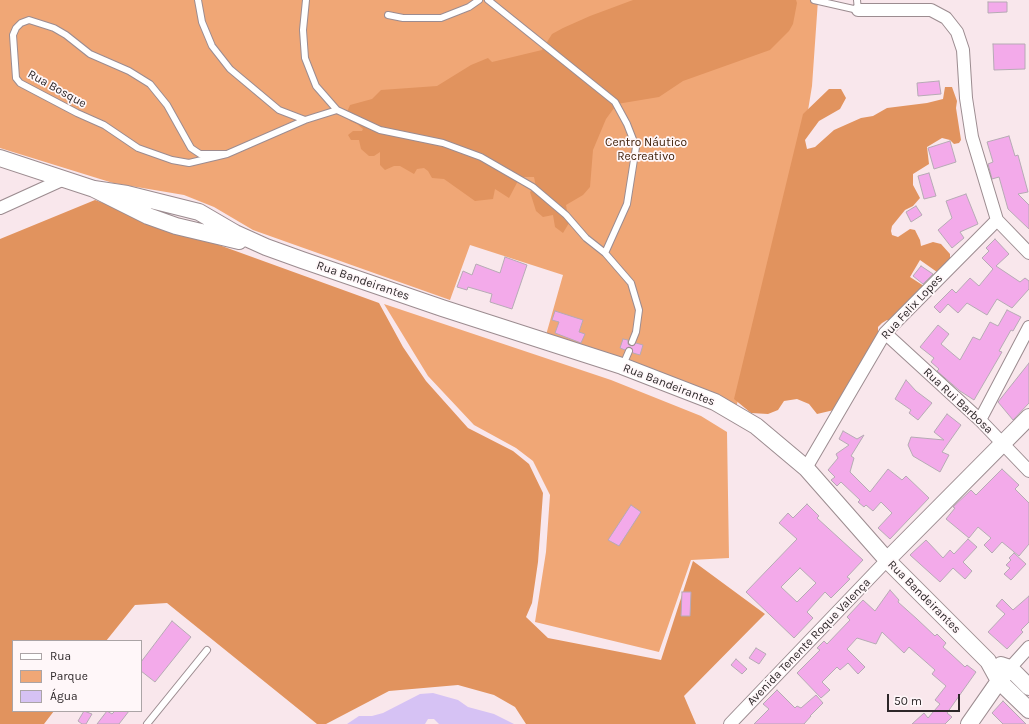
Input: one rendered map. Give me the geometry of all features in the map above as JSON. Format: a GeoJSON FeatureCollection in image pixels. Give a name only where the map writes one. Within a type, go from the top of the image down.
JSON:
{"type":"FeatureCollection","features":[{"type":"Feature","properties":{"kind":"street"},"geometry":{"type":"LineString","coordinates":[[857,5],[931,10],[946,18],[957,32],[963,50],[966,98],[972,137],[997,220],[1029,253]]}},
{"type":"Feature","properties":{"kind":"street","name":"Rua Bandeirantes"},"geometry":{"type":"LineString","coordinates":[[0,158],[94,189],[148,216],[176,226],[266,247],[442,308],[622,366],[715,402],[756,426],[806,468],[887,560],[988,661],[998,680],[1029,710]]}},
{"type":"Feature","properties":{"kind":"street"},"geometry":{"type":"LineString","coordinates":[[0,208],[64,179]]}},
{"type":"Feature","properties":{"kind":"street","name":"Rua Felix Lopes"},"geometry":{"type":"LineString","coordinates":[[806,468],[885,333],[997,220]]}},
{"type":"Feature","properties":{"kind":"street"},"geometry":{"type":"LineString","coordinates":[[980,420],[1029,326]]}},
{"type":"Feature","properties":{"kind":"street","name":"Rua Rui Barbosa"},"geometry":{"type":"LineString","coordinates":[[885,333],[980,420],[1029,471]]}},
{"type":"Feature","properties":{"kind":"street"},"geometry":{"type":"LineString","coordinates":[[887,560],[1029,417]]}},
{"type":"Feature","properties":{"kind":"street","name":"Avenida Tenente Roque Valença"},"geometry":{"type":"LineString","coordinates":[[730,724],[887,560]]}},
{"type":"Feature","properties":{"kind":"street"},"geometry":{"type":"LineString","coordinates":[[969,724],[998,680],[1029,647]]}},
{"type":"Feature","properties":{"kind":"street","name":"Rua Bandeirantes"},"geometry":{"type":"LineString","coordinates":[[988,661],[1010,668],[1029,687]]}},
{"type":"Feature","properties":{"kind":"lane"},"geometry":{"type":"LineString","coordinates":[[198,0],[202,22],[212,46],[230,69],[279,110],[305,120]]}},
{"type":"Feature","properties":{"kind":"lane"},"geometry":{"type":"LineString","coordinates":[[306,0],[303,30],[305,58],[316,86],[337,110],[380,130],[443,143],[481,157],[533,187],[566,215],[586,238],[605,253],[631,284],[639,310],[636,332],[632,342]]}},
{"type":"Feature","properties":{"kind":"lane"},"geometry":{"type":"LineString","coordinates":[[388,15],[403,18],[441,18],[469,8],[479,0]]}},
{"type":"Feature","properties":{"kind":"lane"},"geometry":{"type":"LineString","coordinates":[[488,0],[615,102],[627,124],[636,147],[627,204],[605,253]]}},
{"type":"Feature","properties":{"kind":"lane"},"geometry":{"type":"LineString","coordinates":[[814,0],[857,5]]}},
{"type":"Feature","properties":{"kind":"lane","name":"Rua Bosque"},"geometry":{"type":"LineString","coordinates":[[227,154],[200,154],[191,148],[167,105],[150,84],[129,71],[90,54],[66,34],[54,28],[29,20],[21,23],[16,28],[13,34],[16,78],[20,83],[104,126],[138,148],[172,160],[189,163],[227,154],[305,120],[337,110]]}},
{"type":"Feature","properties":{"kind":"lane"},"geometry":{"type":"LineString","coordinates":[[622,366],[629,351]]}},
{"type":"Feature","properties":{"kind":"lane"},"geometry":{"type":"LineString","coordinates":[[147,724],[207,650]]}},
{"type":"Feature","properties":{"kind":"green space","name":"Centro Náutico Recreativo"},"geometry":{"type":"Polygon","coordinates":[[[0,0],[818,0],[812,86],[802,147],[736,408],[546,335],[563,275],[470,245],[450,300],[253,230],[214,207],[184,195],[113,183],[0,148],[0,0]]]}},
{"type":"Feature","properties":{"kind":"green space"},"geometry":{"type":"Polygon","coordinates":[[[384,304],[611,380],[701,416],[727,432],[729,558],[691,560],[659,652],[535,622],[546,552],[550,495],[533,461],[516,448],[474,425],[428,376],[384,304]]]}},
{"type":"Feature","properties":{"kind":"shaded area"},"geometry":{"type":"Polygon","coordinates":[[[633,0],[796,0],[797,3],[793,24],[789,31],[770,50],[683,81],[659,97],[617,104],[606,119],[593,150],[590,187],[583,195],[566,205],[569,223],[563,233],[555,227],[553,215],[543,217],[536,211],[530,192],[536,187],[534,177],[520,177],[509,198],[495,189],[493,199],[475,201],[444,179],[432,178],[428,171],[424,168],[417,169],[414,174],[400,166],[394,166],[385,170],[380,165],[380,152],[374,156],[369,156],[361,149],[359,140],[351,140],[348,135],[353,131],[362,131],[363,129],[350,121],[347,112],[350,105],[372,99],[381,90],[437,86],[471,65],[488,58],[492,62],[542,50],[552,34],[590,16],[633,0]]]}},
{"type":"Feature","properties":{"kind":"shaded area"},"geometry":{"type":"Polygon","coordinates":[[[945,87],[952,87],[957,101],[956,108],[961,140],[959,143],[954,144],[950,140],[942,138],[927,147],[929,164],[913,174],[913,185],[920,198],[913,206],[905,210],[892,226],[891,231],[892,235],[898,237],[910,229],[915,230],[921,246],[933,242],[941,244],[950,254],[950,259],[937,272],[920,260],[910,277],[927,288],[892,321],[887,320],[878,327],[878,337],[834,410],[817,414],[809,404],[797,399],[784,401],[778,410],[768,414],[751,413],[734,399],[803,114],[829,89],[841,89],[846,98],[840,109],[819,121],[805,140],[807,149],[815,147],[834,130],[861,118],[873,116],[887,108],[927,103],[943,99],[945,87]]]}},
{"type":"Feature","properties":{"kind":"shaded area"},"geometry":{"type":"Polygon","coordinates":[[[95,200],[379,303],[403,347],[426,381],[468,428],[513,451],[529,464],[543,493],[538,562],[532,603],[526,617],[548,638],[661,660],[693,561],[765,614],[684,696],[696,724],[526,724],[515,707],[494,695],[458,685],[389,691],[326,724],[317,724],[167,603],[135,605],[107,640],[12,640],[12,712],[53,712],[44,724],[0,724],[0,239],[95,200]]]}},
{"type":"Feature","properties":{"kind":"water"},"geometry":{"type":"Polygon","coordinates":[[[433,693],[458,700],[468,707],[494,714],[514,724],[439,724],[434,719],[428,719],[425,724],[347,724],[359,716],[372,716],[383,713],[420,694],[433,693]]]}},
{"type":"Feature","properties":{"kind":"building"},"geometry":{"type":"Polygon","coordinates":[[[988,2],[1007,2],[1007,12],[988,13],[988,2]]]}},
{"type":"Feature","properties":{"kind":"building"},"geometry":{"type":"Polygon","coordinates":[[[993,44],[1025,44],[1025,69],[994,70],[993,44]]]}},
{"type":"Feature","properties":{"kind":"building"},"geometry":{"type":"Polygon","coordinates":[[[939,81],[941,94],[918,96],[917,83],[939,81]]]}},
{"type":"Feature","properties":{"kind":"building"},"geometry":{"type":"Polygon","coordinates":[[[1009,136],[1015,156],[1018,155],[1028,192],[1018,194],[1029,205],[1029,229],[1008,209],[999,177],[992,179],[988,164],[993,162],[987,142],[1009,136]]]}},
{"type":"Feature","properties":{"kind":"building"},"geometry":{"type":"Polygon","coordinates":[[[950,141],[956,162],[934,169],[928,148],[950,141]]]}},
{"type":"Feature","properties":{"kind":"building"},"geometry":{"type":"Polygon","coordinates":[[[929,173],[936,196],[924,199],[918,176],[929,173]]]}},
{"type":"Feature","properties":{"kind":"building"},"geometry":{"type":"Polygon","coordinates":[[[966,194],[978,224],[960,232],[964,238],[952,248],[938,230],[952,218],[946,201],[966,194]]]}},
{"type":"Feature","properties":{"kind":"building"},"geometry":{"type":"Polygon","coordinates":[[[916,206],[922,215],[911,222],[906,212],[916,206]]]}},
{"type":"Feature","properties":{"kind":"building"},"geometry":{"type":"Polygon","coordinates":[[[995,239],[1009,254],[996,266],[1020,282],[1025,278],[1029,281],[1029,289],[1012,308],[997,299],[987,315],[967,303],[958,313],[948,304],[940,313],[934,307],[952,289],[956,293],[970,278],[979,286],[993,269],[982,258],[989,251],[986,248],[995,239]]]}},
{"type":"Feature","properties":{"kind":"building"},"geometry":{"type":"Polygon","coordinates":[[[505,257],[527,265],[512,309],[490,302],[492,294],[468,287],[467,290],[457,287],[463,271],[472,275],[476,264],[500,273],[505,257]]]}},
{"type":"Feature","properties":{"kind":"building"},"geometry":{"type":"Polygon","coordinates":[[[921,266],[933,274],[923,284],[913,276],[921,266]]]}},
{"type":"Feature","properties":{"kind":"building"},"geometry":{"type":"Polygon","coordinates":[[[1007,310],[1021,317],[1013,331],[1011,330],[999,351],[1002,352],[974,400],[960,391],[937,371],[939,369],[931,362],[934,358],[920,347],[938,325],[949,334],[941,344],[960,360],[973,337],[980,340],[990,322],[998,326],[1007,310]]]}},
{"type":"Feature","properties":{"kind":"building"},"geometry":{"type":"Polygon","coordinates":[[[555,311],[583,320],[579,332],[585,334],[581,343],[555,333],[559,322],[552,320],[555,311]]]}},
{"type":"Feature","properties":{"kind":"building"},"geometry":{"type":"Polygon","coordinates":[[[623,339],[628,340],[628,344],[631,346],[636,343],[643,345],[640,355],[633,353],[630,347],[625,350],[620,348],[623,339]]]}},
{"type":"Feature","properties":{"kind":"building"},"geometry":{"type":"Polygon","coordinates":[[[1029,363],[1029,403],[1013,420],[998,402],[1029,363]]]}},
{"type":"Feature","properties":{"kind":"building"},"geometry":{"type":"Polygon","coordinates":[[[906,380],[916,391],[932,403],[918,420],[909,413],[911,410],[895,399],[906,380]]]}},
{"type":"Feature","properties":{"kind":"building"},"geometry":{"type":"Polygon","coordinates":[[[947,414],[961,425],[942,452],[949,455],[940,472],[913,456],[908,445],[911,437],[944,440],[934,432],[947,414]]]}},
{"type":"Feature","properties":{"kind":"building"},"geometry":{"type":"Polygon","coordinates":[[[843,431],[857,439],[864,435],[851,456],[854,458],[850,472],[870,492],[888,469],[902,480],[906,476],[929,498],[890,539],[878,528],[892,513],[881,502],[873,511],[866,505],[864,507],[858,502],[860,500],[841,482],[837,486],[831,480],[835,477],[828,470],[838,458],[836,454],[849,445],[839,439],[843,431]]]}},
{"type":"Feature","properties":{"kind":"building"},"geometry":{"type":"Polygon","coordinates":[[[1002,469],[1019,485],[1015,489],[1029,503],[1029,544],[1019,556],[1002,542],[992,553],[984,545],[991,538],[978,527],[969,538],[946,519],[955,508],[953,507],[971,490],[976,495],[1002,469]]]}},
{"type":"Feature","properties":{"kind":"building"},"geometry":{"type":"Polygon","coordinates":[[[807,504],[819,516],[817,518],[863,560],[847,577],[850,579],[831,598],[825,592],[807,612],[813,618],[794,638],[746,592],[797,539],[779,523],[788,513],[793,518],[807,504]],[[800,568],[781,587],[797,602],[816,583],[800,568]]]}},
{"type":"Feature","properties":{"kind":"building"},"geometry":{"type":"Polygon","coordinates":[[[631,505],[641,512],[619,546],[608,540],[631,505]]]}},
{"type":"Feature","properties":{"kind":"building"},"geometry":{"type":"Polygon","coordinates":[[[968,539],[977,547],[963,562],[972,571],[965,579],[953,568],[940,582],[910,555],[926,540],[943,558],[950,550],[954,554],[968,539]]]}},
{"type":"Feature","properties":{"kind":"building"},"geometry":{"type":"Polygon","coordinates":[[[1014,553],[1026,564],[1011,580],[1004,574],[1010,568],[1006,565],[1011,560],[1009,558],[1014,553]]]}},
{"type":"Feature","properties":{"kind":"building"},"geometry":{"type":"Polygon","coordinates":[[[890,590],[899,600],[898,602],[935,636],[937,634],[946,643],[943,647],[965,667],[967,665],[976,672],[947,713],[952,717],[945,724],[912,724],[924,713],[928,718],[940,704],[935,700],[946,686],[932,674],[935,670],[909,647],[904,653],[882,632],[876,644],[857,638],[847,649],[865,667],[858,674],[848,663],[840,670],[837,667],[822,682],[830,690],[821,698],[797,673],[820,650],[817,648],[824,641],[827,644],[850,620],[847,617],[863,600],[875,611],[890,590]]]}},
{"type":"Feature","properties":{"kind":"building"},"geometry":{"type":"Polygon","coordinates":[[[682,592],[691,592],[690,616],[681,616],[682,592]]]}},
{"type":"Feature","properties":{"kind":"building"},"geometry":{"type":"Polygon","coordinates":[[[1029,596],[1029,622],[1021,630],[1023,632],[1007,649],[988,632],[1005,614],[996,606],[1002,599],[1013,610],[1029,596]]]}},
{"type":"Feature","properties":{"kind":"building"},"geometry":{"type":"Polygon","coordinates":[[[172,621],[191,637],[155,682],[142,672],[142,661],[172,621]]]}},
{"type":"Feature","properties":{"kind":"building"},"geometry":{"type":"Polygon","coordinates":[[[756,648],[766,654],[759,664],[749,658],[756,648]]]}},
{"type":"Feature","properties":{"kind":"building"},"geometry":{"type":"Polygon","coordinates":[[[736,659],[747,669],[742,674],[731,665],[736,659]]]}},
{"type":"Feature","properties":{"kind":"building"},"geometry":{"type":"Polygon","coordinates":[[[777,690],[795,708],[797,706],[801,708],[816,695],[823,703],[804,724],[754,724],[769,709],[763,704],[777,690]]]}},
{"type":"Feature","properties":{"kind":"building"},"geometry":{"type":"Polygon","coordinates":[[[1003,701],[1026,724],[1003,724],[992,713],[1003,701]]]}},
{"type":"Feature","properties":{"kind":"building"},"geometry":{"type":"Polygon","coordinates":[[[83,712],[92,714],[86,724],[82,724],[78,721],[83,712]]]}},
{"type":"Feature","properties":{"kind":"building"},"geometry":{"type":"Polygon","coordinates":[[[106,712],[112,714],[114,712],[128,712],[119,724],[97,724],[106,712]]]}}]}
